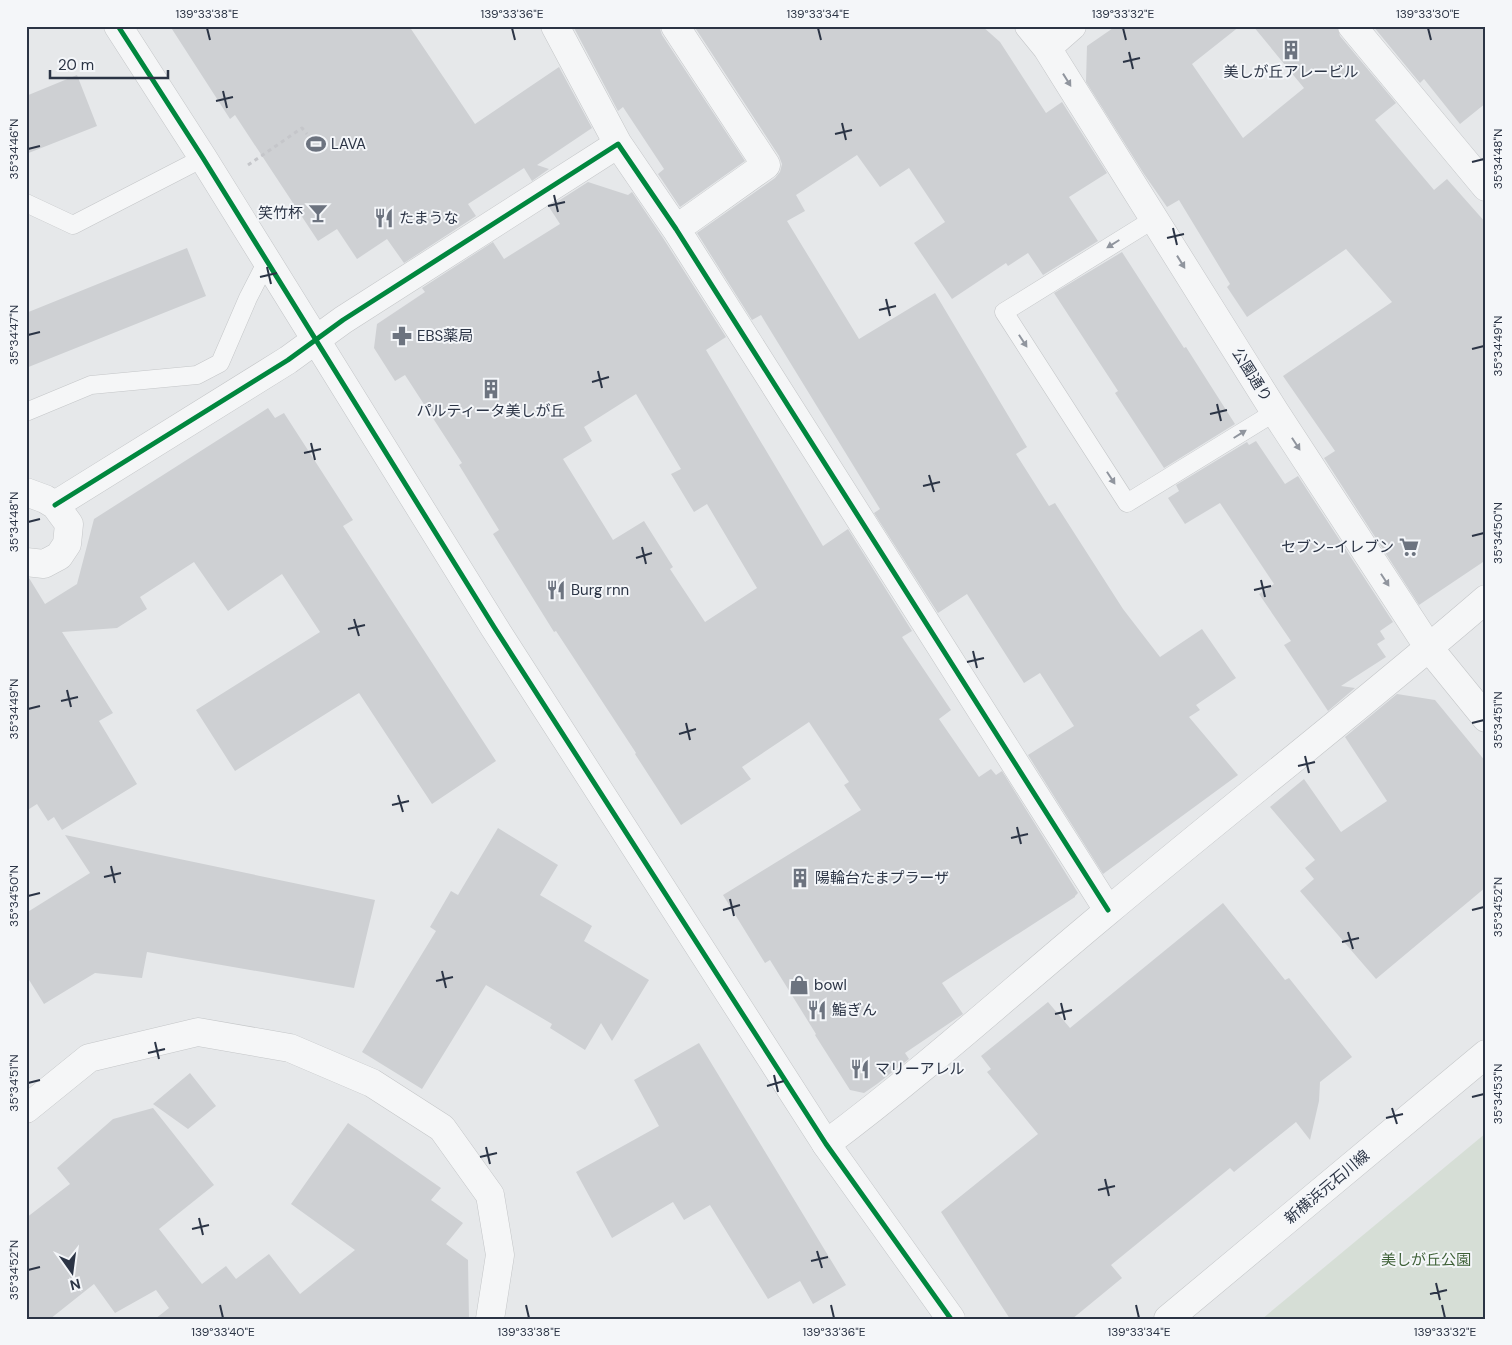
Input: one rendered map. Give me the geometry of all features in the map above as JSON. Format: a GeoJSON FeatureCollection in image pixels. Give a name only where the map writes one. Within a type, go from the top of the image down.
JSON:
{"type":"FeatureCollection","features":[{"type":"Feature","properties":{"kind":"street"},"geometry":{"type":"LineString","coordinates":[[118,26],[203,158],[494,627],[826,1144],[951,1319]]}},
{"type":"Feature","properties":{"kind":"street"},"geometry":{"type":"LineString","coordinates":[[555,26],[618,144],[676,229],[1108,910]]}},
{"type":"Feature","properties":{"kind":"street"},"geometry":{"type":"LineString","coordinates":[[675,26],[766,165],[676,229]]}},
{"type":"Feature","properties":{"kind":"street","name":"公園通り"},"geometry":{"type":"LineString","coordinates":[[1028,26],[1047,48],[1275,412],[1429,648],[1486,718]]}},
{"type":"Feature","properties":{"kind":"street"},"geometry":{"type":"LineString","coordinates":[[1047,48],[1072,26]]}},
{"type":"Feature","properties":{"kind":"street"},"geometry":{"type":"LineString","coordinates":[[1352,26],[1486,187]]}},
{"type":"Feature","properties":{"kind":"street"},"geometry":{"type":"LineString","coordinates":[[55,505],[288,360],[360,309],[618,144]]}},
{"type":"Feature","properties":{"kind":"street"},"geometry":{"type":"LineString","coordinates":[[26,492],[45,498],[55,505],[69,524],[67,544],[59,556],[44,564],[26,562]]}},
{"type":"Feature","properties":{"kind":"street"},"geometry":{"type":"LineString","coordinates":[[826,1144],[858,1121],[1108,910],[1429,648],[1486,599]]}},
{"type":"Feature","properties":{"kind":"street"},"geometry":{"type":"LineString","coordinates":[[26,1109],[89,1058],[198,1032],[290,1048],[372,1083],[442,1128],[490,1195],[500,1255],[490,1319]]}},
{"type":"Feature","properties":{"kind":"street","name":"新横浜元石川線"},"geometry":{"type":"LineString","coordinates":[[1168,1319],[1486,1054]]}},
{"type":"Feature","properties":{"kind":"lane"},"geometry":{"type":"LineString","coordinates":[[26,203],[73,225],[203,158]]}},
{"type":"Feature","properties":{"kind":"lane"},"geometry":{"type":"LineString","coordinates":[[1154,219],[1004,312],[1127,503],[1275,412]]}},
{"type":"Feature","properties":{"kind":"lane"},"geometry":{"type":"LineString","coordinates":[[26,412],[91,385],[197,375],[220,363],[248,298],[267,261]]}},
{"type":"Feature","properties":{"kind":"path"},"geometry":{"type":"LineString","coordinates":[[248,165],[302,128],[307,134]]}},
{"type":"Feature","properties":{"kind":"green space","name":"美しが丘公園"},"geometry":{"type":"Polygon","coordinates":[[[1486,1133],[1486,1319],[1262,1319],[1486,1133]]]}},
{"type":"Feature","properties":{"kind":"building"},"geometry":{"type":"Polygon","coordinates":[[[170,26],[409,26],[475,124],[559,67],[592,128],[537,165],[549,169],[532,181],[524,168],[468,204],[476,216],[404,263],[387,239],[357,259],[337,229],[318,241],[235,115],[230,119],[170,26]]]}},
{"type":"Feature","properties":{"kind":"building"},"geometry":{"type":"Polygon","coordinates":[[[573,26],[659,26],[662,35],[745,161],[680,207],[658,174],[664,169],[623,107],[618,111],[573,26]]]}},
{"type":"Feature","properties":{"kind":"building"},"geometry":{"type":"Polygon","coordinates":[[[694,26],[982,26],[1000,42],[1046,113],[1062,102],[1107,173],[1069,197],[1098,241],[1043,275],[1028,253],[1008,266],[1006,263],[952,299],[914,243],[945,222],[909,168],[880,187],[857,155],[796,195],[805,211],[787,221],[859,339],[935,293],[1027,447],[1016,454],[1049,506],[1055,503],[1123,609],[1160,657],[1202,629],[1236,678],[1196,705],[1200,710],[1189,717],[1238,775],[1103,874],[1028,755],[1074,726],[1040,673],[1024,683],[967,594],[938,613],[874,513],[880,509],[761,315],[752,320],[697,233],[775,178],[780,172],[782,164],[779,156],[694,26]]]}},
{"type":"Feature","properties":{"kind":"building"},"geometry":{"type":"Polygon","coordinates":[[[1116,26],[1240,26],[1192,64],[1243,138],[1304,88],[1253,26],[1337,26],[1340,36],[1396,103],[1375,120],[1434,190],[1447,179],[1486,223],[1486,560],[1419,605],[1324,458],[1335,451],[1283,376],[1392,302],[1346,249],[1247,317],[1227,287],[1230,284],[1179,200],[1167,207],[1086,82],[1087,46],[1116,26]]]}},
{"type":"Feature","properties":{"kind":"building"},"geometry":{"type":"Polygon","coordinates":[[[1373,26],[1486,26],[1486,103],[1460,124],[1424,79],[1420,83],[1373,26]]]}},
{"type":"Feature","properties":{"kind":"building"},"geometry":{"type":"Polygon","coordinates":[[[77,75],[97,126],[26,154],[26,96],[77,75]]]}},
{"type":"Feature","properties":{"kind":"building"},"geometry":{"type":"Polygon","coordinates":[[[588,182],[628,195],[632,192],[726,337],[706,350],[823,546],[848,529],[912,631],[902,637],[951,710],[939,719],[979,777],[991,769],[996,775],[1002,771],[1078,893],[1075,897],[942,983],[963,1014],[905,1053],[909,1059],[864,1093],[850,1090],[770,960],[765,963],[723,895],[861,810],[844,785],[849,782],[809,722],[742,767],[751,779],[681,825],[556,631],[554,632],[493,534],[499,530],[459,465],[462,463],[405,375],[395,381],[374,348],[377,324],[425,292],[422,288],[493,242],[504,259],[560,224],[549,207],[588,182]],[[636,394],[584,427],[592,441],[563,459],[613,540],[644,521],[673,567],[670,569],[705,622],[757,588],[707,504],[694,512],[671,474],[681,469],[636,394]]]}},
{"type":"Feature","properties":{"kind":"building"},"geometry":{"type":"Polygon","coordinates":[[[187,248],[206,296],[26,368],[26,313],[187,248]]]}},
{"type":"Feature","properties":{"kind":"building"},"geometry":{"type":"Polygon","coordinates":[[[1122,252],[1235,424],[1164,468],[1115,393],[1118,391],[1054,293],[1122,252]]]}},
{"type":"Feature","properties":{"kind":"building"},"geometry":{"type":"Polygon","coordinates":[[[268,408],[275,418],[284,413],[353,520],[343,526],[496,761],[432,804],[359,693],[235,771],[196,710],[320,632],[282,574],[228,611],[194,562],[140,597],[147,609],[117,628],[62,632],[113,713],[99,721],[137,784],[62,830],[54,817],[48,821],[37,804],[26,811],[26,578],[29,578],[45,604],[77,584],[94,519],[268,408]]]}},
{"type":"Feature","properties":{"kind":"building"},"geometry":{"type":"Polygon","coordinates":[[[1256,441],[1285,484],[1298,476],[1393,622],[1380,631],[1385,639],[1377,644],[1386,657],[1341,686],[1355,688],[1328,711],[1284,645],[1291,641],[1259,594],[1274,584],[1220,503],[1185,524],[1168,498],[1179,491],[1176,485],[1247,442],[1249,445],[1256,441]]]}},
{"type":"Feature","properties":{"kind":"building"},"geometry":{"type":"Polygon","coordinates":[[[1397,694],[1435,700],[1486,762],[1486,887],[1376,979],[1300,891],[1314,879],[1305,868],[1315,860],[1270,807],[1304,779],[1341,832],[1387,801],[1345,737],[1397,694]]]}},
{"type":"Feature","properties":{"kind":"building"},"geometry":{"type":"Polygon","coordinates":[[[498,828],[558,865],[540,895],[592,926],[584,941],[649,980],[612,1041],[601,1023],[585,1050],[550,1028],[552,1024],[486,985],[422,1089],[362,1052],[436,931],[430,927],[451,891],[458,895],[498,828]]]}},
{"type":"Feature","properties":{"kind":"building"},"geometry":{"type":"Polygon","coordinates":[[[65,835],[375,900],[354,988],[147,952],[142,978],[95,973],[44,1004],[26,975],[26,913],[90,873],[65,835]]]}},
{"type":"Feature","properties":{"kind":"building"},"geometry":{"type":"Polygon","coordinates":[[[1223,903],[1285,980],[1289,978],[1352,1057],[1320,1082],[1319,1101],[1310,1140],[1296,1122],[1234,1172],[1230,1168],[1111,1265],[1122,1278],[1072,1319],[1010,1319],[941,1212],[1038,1134],[987,1072],[991,1069],[981,1056],[1048,1002],[1070,1028],[1223,903]]]}},
{"type":"Feature","properties":{"kind":"building"},"geometry":{"type":"Polygon","coordinates":[[[699,1043],[846,1285],[813,1304],[800,1281],[768,1299],[710,1205],[684,1220],[673,1202],[612,1238],[576,1172],[659,1126],[634,1080],[699,1043]]]}},
{"type":"Feature","properties":{"kind":"building"},"geometry":{"type":"Polygon","coordinates":[[[190,1073],[216,1106],[188,1129],[153,1104],[190,1073]]]}},
{"type":"Feature","properties":{"kind":"building"},"geometry":{"type":"Polygon","coordinates":[[[153,1108],[214,1185],[159,1229],[202,1284],[226,1266],[236,1279],[269,1254],[300,1294],[355,1250],[291,1204],[348,1123],[441,1188],[431,1200],[463,1223],[446,1244],[468,1260],[469,1319],[155,1319],[169,1308],[156,1290],[115,1313],[94,1284],[50,1319],[26,1319],[26,1218],[70,1184],[57,1168],[113,1119],[153,1108]]]}},
{"type":"Feature","properties":{"kind":"cycle path"},"geometry":{"type":"LineString","coordinates":[[118,26],[203,158],[494,627],[826,1144],[951,1319]]}},
{"type":"Feature","properties":{"kind":"cycle path"},"geometry":{"type":"LineString","coordinates":[[55,505],[288,360],[343,320],[618,144],[676,229],[1108,910]]}},
{"type":"Feature","properties":{"kind":"place","name":"美しが丘アレービル"},"geometry":{"type":"Point","coordinates":[1291,50]}},
{"type":"Feature","properties":{"kind":"place","name":"LAVA"},"geometry":{"type":"Point","coordinates":[316,144]}},
{"type":"Feature","properties":{"kind":"place","name":"笑竹杯"},"geometry":{"type":"Point","coordinates":[318,213]}},
{"type":"Feature","properties":{"kind":"place","name":"たまうな"},"geometry":{"type":"Point","coordinates":[384,218]}},
{"type":"Feature","properties":{"kind":"place","name":"EBS薬局"},"geometry":{"type":"Point","coordinates":[402,336]}},
{"type":"Feature","properties":{"kind":"place","name":"パルティータ美しが丘"},"geometry":{"type":"Point","coordinates":[491,389]}},
{"type":"Feature","properties":{"kind":"place","name":"セブン-イレブン"},"geometry":{"type":"Point","coordinates":[1409,547]}},
{"type":"Feature","properties":{"kind":"place","name":"Burg rnn"},"geometry":{"type":"Point","coordinates":[556,590]}},
{"type":"Feature","properties":{"kind":"place","name":"陽輪台たまプラーザ"},"geometry":{"type":"Point","coordinates":[800,878]}},
{"type":"Feature","properties":{"kind":"place","name":"bowl"},"geometry":{"type":"Point","coordinates":[799,985]}},
{"type":"Feature","properties":{"kind":"place","name":"鮨ぎん"},"geometry":{"type":"Point","coordinates":[817,1010]}},
{"type":"Feature","properties":{"kind":"place","name":"マリーアレル"},"geometry":{"type":"Point","coordinates":[860,1069]}}]}
